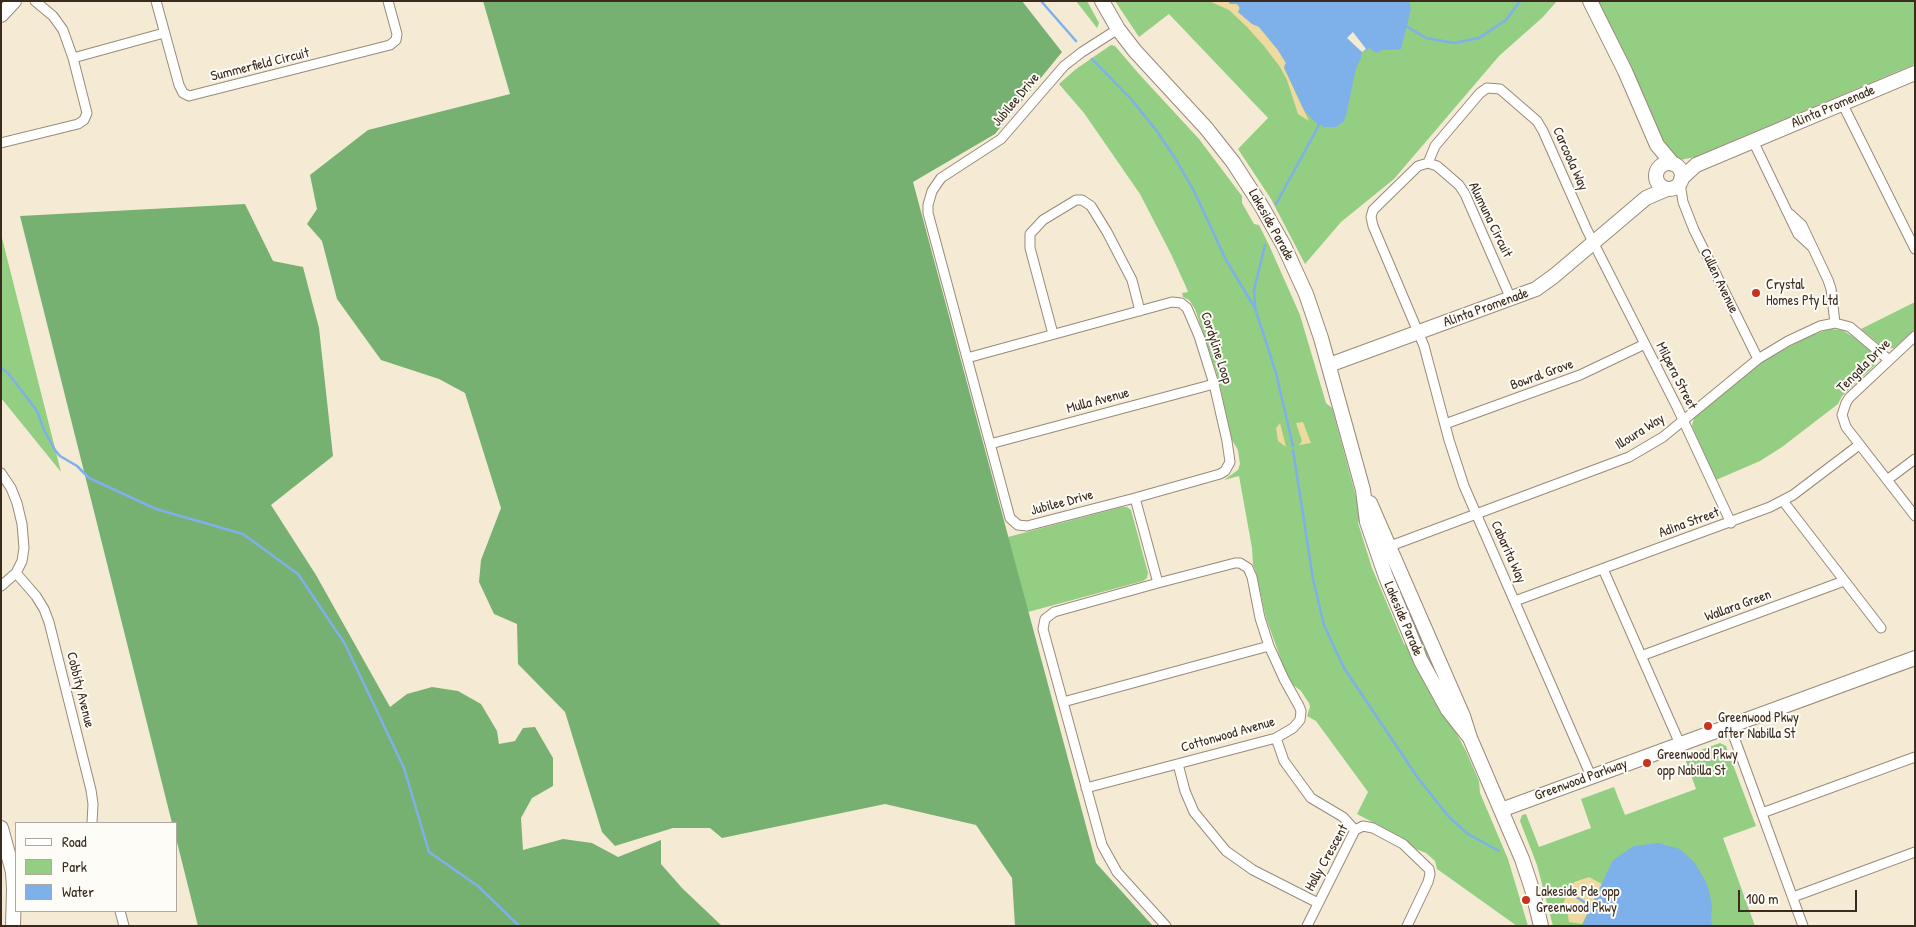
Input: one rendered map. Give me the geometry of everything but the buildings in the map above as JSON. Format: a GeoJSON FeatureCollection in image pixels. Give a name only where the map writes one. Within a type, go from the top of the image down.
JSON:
{"type":"FeatureCollection","features":[{"type":"Feature","properties":{"kind":"street"},"geometry":{"type":"LineString","coordinates":[[1,15],[14,1]]}},
{"type":"Feature","properties":{"kind":"street"},"geometry":{"type":"LineString","coordinates":[[1,143],[78,124],[87,119],[73,58],[60,25],[49,11],[34,1]]}},
{"type":"Feature","properties":{"kind":"street","name":"Summerfield Circuit"},"geometry":{"type":"LineString","coordinates":[[158,2],[164,33],[180,88],[185,94],[195,95],[390,45],[396,40],[397,34],[388,1]]}},
{"type":"Feature","properties":{"kind":"street","name":"Lakeside Parade"},"geometry":{"type":"LineString","coordinates":[[1102,1],[1118,29],[1146,64],[1206,128],[1233,162],[1251,188],[1281,240],[1314,316],[1363,490],[1383,549],[1396,602],[1421,661],[1448,710],[1470,738],[1524,867],[1541,926]]}},
{"type":"Feature","properties":{"kind":"street"},"geometry":{"type":"LineString","coordinates":[[1590,1],[1625,71],[1657,145],[1680,172],[1674,185],[1658,183],[1656,174],[1657,145]]}},
{"type":"Feature","properties":{"kind":"street","name":"Jubilee Drive"},"geometry":{"type":"LineString","coordinates":[[1118,29],[1072,58],[1047,84],[1008,133],[994,145],[947,173],[932,191],[928,204],[928,213],[1008,513],[1014,522],[1018,525],[1027,526],[1135,498]]}},
{"type":"Feature","properties":{"kind":"street"},"geometry":{"type":"LineString","coordinates":[[73,58],[164,33]]}},
{"type":"Feature","properties":{"kind":"street","name":"Alinta Promenade"},"geometry":{"type":"LineString","coordinates":[[1329,365],[1525,294],[1544,284],[1646,198],[1674,185],[1696,165],[1915,73]]}},
{"type":"Feature","properties":{"kind":"street","name":"Carcoola Way"},"geometry":{"type":"LineString","coordinates":[[1428,163],[1435,146],[1480,93],[1487,88],[1500,89],[1534,118],[1541,127],[1594,243]]}},
{"type":"Feature","properties":{"kind":"street"},"geometry":{"type":"LineString","coordinates":[[1842,103],[1915,250]]}},
{"type":"Feature","properties":{"kind":"street"},"geometry":{"type":"LineString","coordinates":[[1753,140],[1790,214],[1802,225],[1831,288],[1835,323],[1850,327],[1858,332],[1889,360]]}},
{"type":"Feature","properties":{"kind":"street"},"geometry":{"type":"LineString","coordinates":[[1419,332],[1373,226],[1371,217],[1376,206],[1414,170],[1428,163]]}},
{"type":"Feature","properties":{"kind":"street","name":"Alumuna Circuit"},"geometry":{"type":"LineString","coordinates":[[1428,163],[1441,169],[1459,185],[1465,194],[1511,299]]}},
{"type":"Feature","properties":{"kind":"street"},"geometry":{"type":"LineString","coordinates":[[1656,174],[1665,164],[1674,165]]}},
{"type":"Feature","properties":{"kind":"street","name":"Alinta Promenade"},"geometry":{"type":"LineString","coordinates":[[1674,165],[1696,165]]}},
{"type":"Feature","properties":{"kind":"street","name":"Alinta Promenade"},"geometry":{"type":"LineString","coordinates":[[1646,198],[1656,174]]}},
{"type":"Feature","properties":{"kind":"street","name":"Cullen Avenue"},"geometry":{"type":"LineString","coordinates":[[1674,185],[1758,359]]}},
{"type":"Feature","properties":{"kind":"street"},"geometry":{"type":"LineString","coordinates":[[1053,334],[1030,248],[1030,234],[1043,220],[1076,200],[1082,200],[1091,206],[1103,225],[1132,280],[1140,311]]}},
{"type":"Feature","properties":{"kind":"street","name":"Milpera Street"},"geometry":{"type":"LineString","coordinates":[[1594,243],[1683,420],[1731,523]]}},
{"type":"Feature","properties":{"kind":"street","name":"Cordyline Loop"},"geometry":{"type":"LineString","coordinates":[[967,358],[1172,302],[1187,308],[1197,330],[1214,384],[1230,456],[1228,467],[1220,474],[1135,498]]}},
{"type":"Feature","properties":{"kind":"street","name":"Illoura Way"},"geometry":{"type":"LineString","coordinates":[[1383,549],[1629,457],[1657,441],[1758,359],[1807,332],[1820,326],[1835,323]]}},
{"type":"Feature","properties":{"kind":"street","name":"Cabarita Way"},"geometry":{"type":"LineString","coordinates":[[1419,332],[1458,470],[1592,776]]}},
{"type":"Feature","properties":{"kind":"street","name":"Tengala Drive"},"geometry":{"type":"LineString","coordinates":[[1915,336],[1850,398],[1843,409],[1842,415],[1846,427],[1859,445],[1915,516]]}},
{"type":"Feature","properties":{"kind":"street","name":"Bowral Grove"},"geometry":{"type":"LineString","coordinates":[[1445,424],[1580,376],[1645,344]]}},
{"type":"Feature","properties":{"kind":"street","name":"Mulla Avenue"},"geometry":{"type":"LineString","coordinates":[[990,444],[1214,384]]}},
{"type":"Feature","properties":{"kind":"street","name":"Adina Street"},"geometry":{"type":"LineString","coordinates":[[1515,601],[1731,523],[1783,501],[1802,489],[1859,445]]}},
{"type":"Feature","properties":{"kind":"street"},"geometry":{"type":"LineString","coordinates":[[1887,480],[1915,459]]}},
{"type":"Feature","properties":{"kind":"street"},"geometry":{"type":"LineString","coordinates":[[1,473],[14,495],[22,524],[24,552],[16,573],[1,586]]}},
{"type":"Feature","properties":{"kind":"street"},"geometry":{"type":"LineString","coordinates":[[1135,498],[1158,583],[1054,612],[1046,617],[1043,629],[1098,834],[1106,856],[1117,872],[1166,926]]}},
{"type":"Feature","properties":{"kind":"street"},"geometry":{"type":"LineString","coordinates":[[1783,501],[1881,628]]}},
{"type":"Feature","properties":{"kind":"street","name":"Cottonwood Avenue"},"geometry":{"type":"LineString","coordinates":[[1086,788],[1276,738],[1300,720],[1301,711],[1269,646],[1260,618],[1251,572],[1244,565],[1235,563],[1158,583]]}},
{"type":"Feature","properties":{"kind":"street"},"geometry":{"type":"LineString","coordinates":[[1603,569],[1680,744]]}},
{"type":"Feature","properties":{"kind":"street","name":"Cobbity Avenue"},"geometry":{"type":"LineString","coordinates":[[16,573],[36,596],[49,622],[91,790],[93,804],[92,822]]}},
{"type":"Feature","properties":{"kind":"street","name":"Wallara Green"},"geometry":{"type":"LineString","coordinates":[[1641,656],[1844,581]]}},
{"type":"Feature","properties":{"kind":"street"},"geometry":{"type":"LineString","coordinates":[[1063,702],[1269,646]]}},
{"type":"Feature","properties":{"kind":"street","name":"Greenwood Parkway"},"geometry":{"type":"LineString","coordinates":[[1501,810],[1915,658]]}},
{"type":"Feature","properties":{"kind":"street"},"geometry":{"type":"LineString","coordinates":[[1730,726],[1803,926]]}},
{"type":"Feature","properties":{"kind":"street"},"geometry":{"type":"LineString","coordinates":[[1276,738],[1284,761],[1311,798],[1317,804],[1344,817],[1355,830]]}},
{"type":"Feature","properties":{"kind":"street"},"geometry":{"type":"LineString","coordinates":[[1762,813],[1915,757]]}},
{"type":"Feature","properties":{"kind":"street"},"geometry":{"type":"LineString","coordinates":[[1178,764],[1185,791],[1194,812],[1226,851],[1253,870],[1318,903]]}},
{"type":"Feature","properties":{"kind":"street","name":"Holly Crescent"},"geometry":{"type":"LineString","coordinates":[[1307,926],[1355,830],[1368,826],[1395,839],[1410,850],[1428,869],[1430,874],[1407,926]]}},
{"type":"Feature","properties":{"kind":"street"},"geometry":{"type":"LineString","coordinates":[[1,828],[15,880],[13,926]]}},
{"type":"Feature","properties":{"kind":"street"},"geometry":{"type":"LineString","coordinates":[[1793,897],[1915,852]]}},
{"type":"Feature","properties":{"kind":"street"},"geometry":{"type":"LineString","coordinates":[[120,912],[124,926]]}},
{"type":"Feature","properties":{"kind":"green space"},"geometry":{"type":"Polygon","coordinates":[[[483,1],[1022,1],[1062,52],[995,134],[913,182],[1096,863],[1153,926],[1015,926],[1012,878],[976,825],[885,804],[722,838],[710,828],[673,828],[615,846],[602,832],[565,712],[518,664],[517,624],[494,614],[479,582],[481,560],[501,508],[465,393],[439,379],[381,360],[337,299],[322,241],[307,224],[317,209],[310,175],[368,130],[510,94],[483,1]]]}},
{"type":"Feature","properties":{"kind":"green space"},"geometry":{"type":"Polygon","coordinates":[[[1076,1],[1087,1],[1099,23],[1097,28],[1076,1]]]}},
{"type":"Feature","properties":{"kind":"green space"},"geometry":{"type":"Polygon","coordinates":[[[1115,1],[1557,1],[1543,17],[1499,56],[1394,179],[1341,222],[1305,264],[1271,199],[1238,149],[1268,118],[1169,14],[1139,37],[1115,1]]]}},
{"type":"Feature","properties":{"kind":"green space"},"geometry":{"type":"Polygon","coordinates":[[[1598,1],[1915,1],[1915,64],[1695,157],[1680,160],[1667,152],[1633,71],[1598,1]]]}},
{"type":"Feature","properties":{"kind":"green space"},"geometry":{"type":"Polygon","coordinates":[[[1111,45],[1115,46],[1199,139],[1242,196],[1242,203],[1254,224],[1259,225],[1269,245],[1300,315],[1326,403],[1332,408],[1361,515],[1358,523],[1372,568],[1404,644],[1411,649],[1466,751],[1479,781],[1480,793],[1508,859],[1528,926],[1517,926],[1437,869],[1435,861],[1426,853],[1416,849],[1401,837],[1357,814],[1368,792],[1316,721],[1307,716],[1310,707],[1309,703],[1301,691],[1292,684],[1266,618],[1253,565],[1252,548],[1239,476],[1224,480],[1238,470],[1240,464],[1238,450],[1232,440],[1218,377],[1195,309],[1189,300],[1183,297],[1182,293],[1188,292],[1187,289],[1140,194],[1084,113],[1059,84],[1076,69],[1111,45]]]}},
{"type":"Feature","properties":{"kind":"green space"},"geometry":{"type":"Polygon","coordinates":[[[245,204],[273,261],[303,267],[319,328],[333,456],[271,505],[316,575],[390,707],[407,694],[432,687],[458,691],[481,704],[497,731],[499,744],[515,741],[523,728],[535,727],[553,758],[553,786],[532,798],[521,818],[523,850],[563,839],[592,843],[618,857],[661,840],[661,864],[682,888],[722,926],[198,926],[178,846],[178,822],[172,822],[20,216],[245,204]]]}},
{"type":"Feature","properties":{"kind":"green space"},"geometry":{"type":"Polygon","coordinates":[[[1,234],[61,472],[1,398],[1,234]]]}},
{"type":"Feature","properties":{"kind":"green space"},"geometry":{"type":"Polygon","coordinates":[[[1915,302],[1915,329],[1894,348],[1885,349],[1861,329],[1915,302]]]}},
{"type":"Feature","properties":{"kind":"green space"},"geometry":{"type":"Polygon","coordinates":[[[1830,329],[1842,330],[1852,336],[1874,354],[1875,365],[1842,396],[1838,404],[1782,447],[1760,461],[1716,480],[1692,426],[1694,418],[1765,360],[1809,336],[1830,329]]]}},
{"type":"Feature","properties":{"kind":"green space"},"geometry":{"type":"Polygon","coordinates":[[[1127,507],[1131,510],[1148,573],[1147,578],[1143,581],[1028,612],[1008,537],[1127,507]]]}},
{"type":"Feature","properties":{"kind":"green space"},"geometry":{"type":"Polygon","coordinates":[[[1419,624],[1455,713],[1411,628],[1419,624]]]}},
{"type":"Feature","properties":{"kind":"green space"},"geometry":{"type":"Polygon","coordinates":[[[1720,743],[1726,746],[1756,826],[1723,838],[1755,926],[1553,926],[1537,865],[1520,821],[1522,815],[1526,814],[1539,847],[1591,828],[1581,799],[1614,787],[1625,815],[1696,789],[1684,756],[1720,743]]]}},
{"type":"Feature","properties":{"kind":"sand"},"geometry":{"type":"Polygon","coordinates":[[[1209,1],[1235,3],[1240,7],[1238,12],[1259,27],[1286,63],[1284,68],[1309,121],[1298,114],[1287,80],[1264,46],[1229,10],[1209,1]]]}},
{"type":"Feature","properties":{"kind":"sand"},"geometry":{"type":"Polygon","coordinates":[[[1303,422],[1311,443],[1299,445],[1302,441],[1296,423],[1303,422]]]}},
{"type":"Feature","properties":{"kind":"sand"},"geometry":{"type":"Polygon","coordinates":[[[1280,423],[1286,447],[1278,441],[1276,428],[1280,423]]]}},
{"type":"Feature","properties":{"kind":"sand"},"geometry":{"type":"Polygon","coordinates":[[[1589,877],[1602,884],[1582,924],[1569,922],[1567,910],[1563,903],[1574,882],[1589,877]]]}},
{"type":"Feature","properties":{"kind":"water"},"geometry":{"type":"Polygon","coordinates":[[[1228,1],[1409,1],[1411,9],[1401,49],[1382,50],[1377,53],[1370,48],[1362,52],[1356,68],[1346,116],[1343,122],[1336,127],[1324,127],[1315,122],[1304,110],[1284,67],[1286,63],[1278,50],[1259,27],[1252,24],[1238,12],[1240,9],[1238,4],[1230,4],[1228,1]]]}},
{"type":"Feature","properties":{"kind":"water"},"geometry":{"type":"Polygon","coordinates":[[[1658,843],[1680,849],[1695,863],[1707,884],[1712,904],[1711,921],[1713,926],[1582,926],[1613,860],[1634,846],[1658,843]]]}},
{"type":"Feature","properties":{"kind":"pier"},"geometry":{"type":"Polygon","coordinates":[[[1353,32],[1366,49],[1362,52],[1347,38],[1353,32]]]}},
{"type":"Feature","properties":{"kind":"waterway"},"geometry":{"type":"LineString","coordinates":[[1041,1],[1076,41]]}},
{"type":"Feature","properties":{"kind":"waterway"},"geometry":{"type":"LineString","coordinates":[[1406,26],[1426,38],[1454,43],[1479,38],[1506,20],[1520,1]]}},
{"type":"Feature","properties":{"kind":"waterway"},"geometry":{"type":"LineString","coordinates":[[1092,59],[1131,99],[1156,130],[1175,158],[1194,191],[1226,260],[1255,308],[1276,373],[1293,446]]}},
{"type":"Feature","properties":{"kind":"waterway"},"geometry":{"type":"LineString","coordinates":[[1276,204],[1320,121]]}},
{"type":"Feature","properties":{"kind":"waterway"},"geometry":{"type":"LineString","coordinates":[[1255,307],[1254,290],[1265,245]]}},
{"type":"Feature","properties":{"kind":"waterway"},"geometry":{"type":"LineString","coordinates":[[1,368],[8,373],[37,411],[44,430],[55,450],[60,456],[77,466],[89,478],[156,509],[243,534],[298,574],[345,644],[404,768],[429,852],[478,886],[519,926]]}},
{"type":"Feature","properties":{"kind":"waterway"},"geometry":{"type":"LineString","coordinates":[[1293,450],[1313,579],[1324,625],[1344,668],[1418,778],[1449,817],[1468,834],[1499,851]]}},
{"type":"Feature","properties":{"kind":"waterway"},"geometry":{"type":"LineString","coordinates":[[1568,892],[1594,908]]}},
{"type":"Feature","properties":{"kind":"place","name":"Crystal Homes Pty Ltd"},"geometry":{"type":"Point","coordinates":[1756,293]}},
{"type":"Feature","properties":{"kind":"place","name":"Greenwood Pkwy after Nabilla St"},"geometry":{"type":"Point","coordinates":[1708,726]}},
{"type":"Feature","properties":{"kind":"place","name":"Greenwood Pkwy opp Nabilla St"},"geometry":{"type":"Point","coordinates":[1647,763]}},
{"type":"Feature","properties":{"kind":"place","name":"Lakeside Pde opp Greenwood Pkwy"},"geometry":{"type":"Point","coordinates":[1526,900]}}]}
